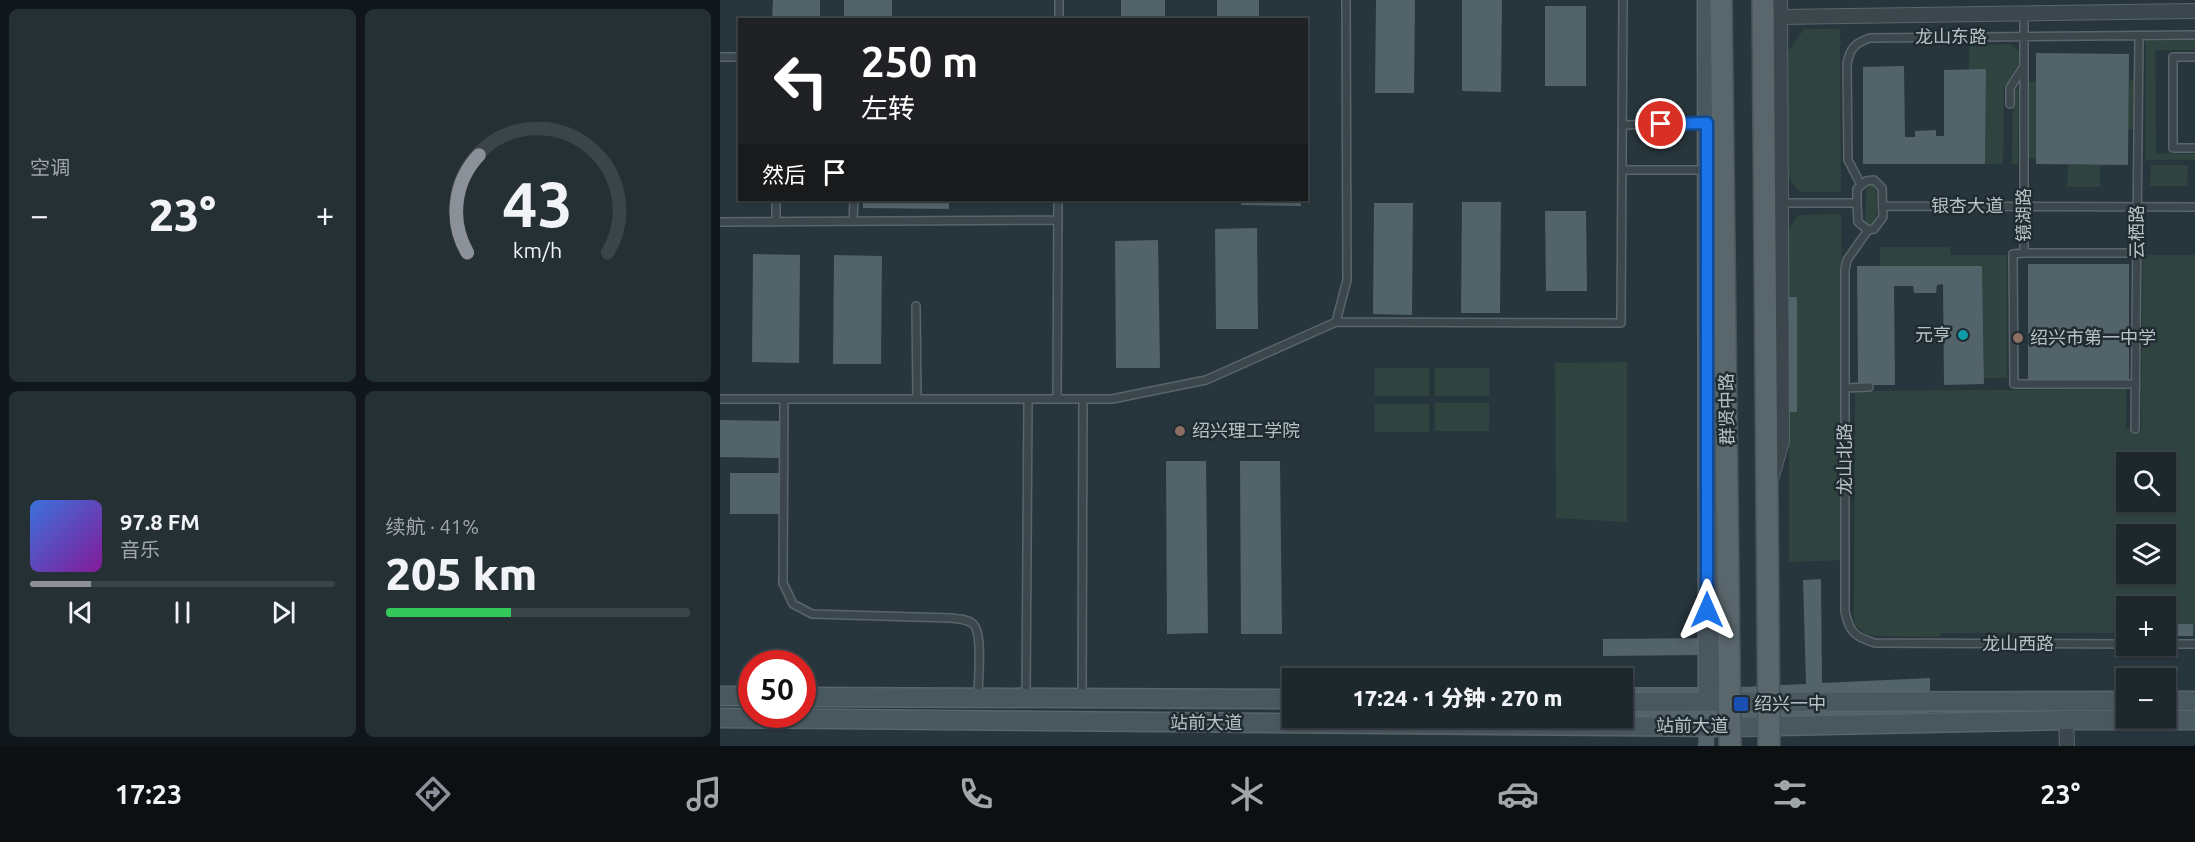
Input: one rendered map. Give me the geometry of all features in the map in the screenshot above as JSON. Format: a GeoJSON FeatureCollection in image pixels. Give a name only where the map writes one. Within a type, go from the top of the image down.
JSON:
{"type":"FeatureCollection","features":[{"type":"Feature","properties":{"kind":"main road"},"geometry":{"type":"LineString","coordinates":[[1707,0],[1708,702]]}},
{"type":"Feature","properties":{"kind":"main road","name":"群贤中路"},"geometry":{"type":"LineString","coordinates":[[1721,0],[1730,736]]}},
{"type":"Feature","properties":{"kind":"main road"},"geometry":{"type":"LineString","coordinates":[[1763,0],[1768,736]]}},
{"type":"Feature","properties":{"kind":"main road"},"geometry":{"type":"LineString","coordinates":[[720,696],[738,696]]}},
{"type":"Feature","properties":{"kind":"main road","name":"站前大道"},"geometry":{"type":"LineString","coordinates":[[816,697],[1282,699]]}},
{"type":"Feature","properties":{"kind":"main road","name":"站前大道"},"geometry":{"type":"LineString","coordinates":[[1633,702],[2116,701]]}},
{"type":"Feature","properties":{"kind":"main road"},"geometry":{"type":"LineString","coordinates":[[2176,701],[2195,701]]}},
{"type":"Feature","properties":{"kind":"main road","name":"站前大道"},"geometry":{"type":"LineString","coordinates":[[720,718],[1730,736],[1768,736],[2066,720],[2195,720]]}},
{"type":"Feature","properties":{"kind":"street"},"geometry":{"type":"LineString","coordinates":[[1766,498],[1782,441],[1780,0]]}},
{"type":"Feature","properties":{"kind":"street"},"geometry":{"type":"LineString","coordinates":[[1780,17],[2195,11]]}},
{"type":"Feature","properties":{"kind":"street"},"geometry":{"type":"LineString","coordinates":[[2066,720],[2067,746]]}},
{"type":"Feature","properties":{"kind":"lane"},"geometry":{"type":"LineString","coordinates":[[1059,0],[1059,18]]}},
{"type":"Feature","properties":{"kind":"lane"},"geometry":{"type":"LineString","coordinates":[[1336,322],[1347,280],[1346,0]]}},
{"type":"Feature","properties":{"kind":"lane"},"geometry":{"type":"LineString","coordinates":[[720,399],[1112,399],[1206,380],[1336,322],[1621,323],[1623,0]]}},
{"type":"Feature","properties":{"kind":"lane","name":"镜湖路"},"geometry":{"type":"LineString","coordinates":[[2024,13],[2024,254],[2013,254],[2014,384],[2136,384]]}},
{"type":"Feature","properties":{"kind":"lane","name":"龙山东路"},"geometry":{"type":"LineString","coordinates":[[1862,185],[1848,160],[1847,64],[1850,51],[1858,42],[1870,38],[2195,35]]}},
{"type":"Feature","properties":{"kind":"lane","name":"云栖路"},"geometry":{"type":"LineString","coordinates":[[2135,429],[2139,36]]}},
{"type":"Feature","properties":{"kind":"lane"},"geometry":{"type":"LineString","coordinates":[[720,57],[738,57]]}},
{"type":"Feature","properties":{"kind":"lane"},"geometry":{"type":"LineString","coordinates":[[2195,57],[2173,57],[2173,148],[2195,148]]}},
{"type":"Feature","properties":{"kind":"lane"},"geometry":{"type":"LineString","coordinates":[[2010,104],[2010,88],[2024,65]]}},
{"type":"Feature","properties":{"kind":"lane"},"geometry":{"type":"LineString","coordinates":[[1622,125],[1707,123]]}},
{"type":"Feature","properties":{"kind":"lane"},"geometry":{"type":"LineString","coordinates":[[1622,170],[1707,170]]}},
{"type":"Feature","properties":{"kind":"lane"},"geometry":{"type":"LineString","coordinates":[[1868,230],[1858,222],[1857,189],[1866,181],[1874,180],[1882,188],[1882,206]]}},
{"type":"Feature","properties":{"kind":"lane"},"geometry":{"type":"LineString","coordinates":[[776,201],[776,221]]}},
{"type":"Feature","properties":{"kind":"lane"},"geometry":{"type":"LineString","coordinates":[[854,201],[854,221]]}},
{"type":"Feature","properties":{"kind":"lane"},"geometry":{"type":"LineString","coordinates":[[1057,399],[1058,201]]}},
{"type":"Feature","properties":{"kind":"lane"},"geometry":{"type":"LineString","coordinates":[[1781,203],[1857,203]]}},
{"type":"Feature","properties":{"kind":"lane","name":"银杏大道"},"geometry":{"type":"LineString","coordinates":[[1882,206],[2195,207]]}},
{"type":"Feature","properties":{"kind":"lane","name":"龙山北路"},"geometry":{"type":"LineString","coordinates":[[1882,206],[1882,217],[1874,229],[1868,230],[1850,254],[1845,270],[1845,611],[1848,629],[1859,638],[1875,643],[1910,644]]}},
{"type":"Feature","properties":{"kind":"lane"},"geometry":{"type":"LineString","coordinates":[[720,222],[1058,220]]}},
{"type":"Feature","properties":{"kind":"lane"},"geometry":{"type":"LineString","coordinates":[[2024,254],[2137,254]]}},
{"type":"Feature","properties":{"kind":"lane"},"geometry":{"type":"LineString","coordinates":[[916,306],[917,399]]}},
{"type":"Feature","properties":{"kind":"lane"},"geometry":{"type":"LineString","coordinates":[[1845,388],[1869,387]]}},
{"type":"Feature","properties":{"kind":"lane"},"geometry":{"type":"LineString","coordinates":[[784,399],[783,583],[793,604],[812,614],[951,618],[968,621],[974,626],[978,636],[978,698]]}},
{"type":"Feature","properties":{"kind":"lane"},"geometry":{"type":"LineString","coordinates":[[1026,698],[1028,399]]}},
{"type":"Feature","properties":{"kind":"lane"},"geometry":{"type":"LineString","coordinates":[[1082,698],[1083,399]]}},
{"type":"Feature","properties":{"kind":"lane","name":"龙山西路"},"geometry":{"type":"LineString","coordinates":[[1910,644],[2116,644]]}},
{"type":"Feature","properties":{"kind":"lane"},"geometry":{"type":"LineString","coordinates":[[2176,644],[2195,644]]}},
{"type":"Feature","properties":{"kind":"green space"},"geometry":{"type":"Polygon","coordinates":[[[1804,29],[1840,29],[1841,192],[1800,192],[1787,176],[1787,53],[1804,29]]]}},
{"type":"Feature","properties":{"kind":"green space"},"geometry":{"type":"Polygon","coordinates":[[[2195,40],[2195,50],[2155,50],[2156,153],[2195,154],[2195,160],[2145,160],[2146,41],[2195,40]]]}},
{"type":"Feature","properties":{"kind":"green space"},"geometry":{"type":"Polygon","coordinates":[[[2011,44],[2019,52],[2019,63],[2004,88],[2003,164],[1985,164],[1986,69],[1969,70],[1969,46],[2011,44]]]}},
{"type":"Feature","properties":{"kind":"green space"},"geometry":{"type":"Polygon","coordinates":[[[2135,80],[2135,129],[2128,129],[2129,81],[2135,80]]]}},
{"type":"Feature","properties":{"kind":"green space"},"geometry":{"type":"Polygon","coordinates":[[[2028,82],[2036,82],[2036,158],[2027,158],[2028,82]]]}},
{"type":"Feature","properties":{"kind":"green space"},"geometry":{"type":"Polygon","coordinates":[[[2013,89],[2019,89],[2018,164],[2012,164],[2013,89]]]}},
{"type":"Feature","properties":{"kind":"green space"},"geometry":{"type":"Polygon","coordinates":[[[2068,165],[2100,165],[2100,187],[2067,187],[2068,165]]]}},
{"type":"Feature","properties":{"kind":"green space"},"geometry":{"type":"Polygon","coordinates":[[[2151,165],[2188,165],[2187,186],[2150,186],[2151,165]]]}},
{"type":"Feature","properties":{"kind":"green space"},"geometry":{"type":"Polygon","coordinates":[[[1867,184],[1873,184],[1877,199],[1877,211],[1873,225],[1867,224],[1865,219],[1867,184]]]}},
{"type":"Feature","properties":{"kind":"green space"},"geometry":{"type":"Polygon","coordinates":[[[1841,214],[1845,560],[1789,562],[1789,412],[1797,297],[1788,297],[1787,232],[1798,215],[1841,214]]]}},
{"type":"Feature","properties":{"kind":"green space"},"geometry":{"type":"Polygon","coordinates":[[[1880,247],[1950,247],[1951,255],[2007,255],[2007,378],[1984,378],[1982,266],[1880,266],[1880,247]]]}},
{"type":"Feature","properties":{"kind":"green space"},"geometry":{"type":"Polygon","coordinates":[[[2143,255],[2195,255],[2195,636],[2192,624],[2176,624],[2176,596],[2116,596],[2116,633],[1940,633],[1940,637],[1876,636],[1866,634],[1855,625],[1855,391],[2126,389],[2126,428],[2141,431],[2143,255]]]}},
{"type":"Feature","properties":{"kind":"green space"},"geometry":{"type":"Polygon","coordinates":[[[1627,362],[1627,522],[1556,518],[1555,363],[1627,362]]]}},
{"type":"Feature","properties":{"kind":"green space"},"geometry":{"type":"Polygon","coordinates":[[[1375,368],[1429,368],[1429,396],[1375,396],[1375,368]]]}},
{"type":"Feature","properties":{"kind":"green space"},"geometry":{"type":"Polygon","coordinates":[[[1435,368],[1489,368],[1489,396],[1435,396],[1435,368]]]}},
{"type":"Feature","properties":{"kind":"green space"},"geometry":{"type":"Polygon","coordinates":[[[1435,403],[1489,403],[1489,431],[1435,431],[1435,403]]]}},
{"type":"Feature","properties":{"kind":"green space"},"geometry":{"type":"Polygon","coordinates":[[[1375,404],[1429,404],[1429,432],[1375,432],[1375,404]]]}},
{"type":"Feature","properties":{"kind":"building"},"geometry":{"type":"Polygon","coordinates":[[[773,0],[820,0],[820,18],[772,18],[773,0]]]}},
{"type":"Feature","properties":{"kind":"building"},"geometry":{"type":"Polygon","coordinates":[[[844,0],[892,0],[892,18],[844,18],[844,0]]]}},
{"type":"Feature","properties":{"kind":"building"},"geometry":{"type":"Polygon","coordinates":[[[1121,0],[1165,0],[1165,18],[1121,18],[1121,0]]]}},
{"type":"Feature","properties":{"kind":"building"},"geometry":{"type":"Polygon","coordinates":[[[1217,0],[1259,0],[1259,18],[1217,18],[1217,0]]]}},
{"type":"Feature","properties":{"kind":"building"},"geometry":{"type":"Polygon","coordinates":[[[1376,0],[1415,0],[1414,93],[1375,93],[1376,0]]]}},
{"type":"Feature","properties":{"kind":"building"},"geometry":{"type":"Polygon","coordinates":[[[1462,0],[1502,0],[1501,92],[1462,91],[1462,0]]]}},
{"type":"Feature","properties":{"kind":"building"},"geometry":{"type":"Polygon","coordinates":[[[1545,6],[1586,6],[1586,86],[1545,86],[1545,6]]]}},
{"type":"Feature","properties":{"kind":"building"},"geometry":{"type":"Polygon","coordinates":[[[2036,53],[2129,54],[2128,165],[2036,164],[2036,53]]]}},
{"type":"Feature","properties":{"kind":"building"},"geometry":{"type":"Polygon","coordinates":[[[1904,66],[1905,137],[1915,137],[1915,131],[1936,130],[1936,136],[1944,136],[1944,70],[1986,69],[1985,164],[1863,164],[1863,67],[1904,66]]]}},
{"type":"Feature","properties":{"kind":"building"},"geometry":{"type":"Polygon","coordinates":[[[863,201],[949,201],[949,209],[863,208],[863,201]]]}},
{"type":"Feature","properties":{"kind":"building"},"geometry":{"type":"Polygon","coordinates":[[[1241,201],[1301,201],[1301,206],[1241,205],[1241,201]]]}},
{"type":"Feature","properties":{"kind":"building"},"geometry":{"type":"Polygon","coordinates":[[[1462,202],[1501,202],[1500,313],[1461,313],[1462,202]]]}},
{"type":"Feature","properties":{"kind":"building"},"geometry":{"type":"Polygon","coordinates":[[[1374,203],[1413,203],[1412,315],[1373,314],[1374,203]]]}},
{"type":"Feature","properties":{"kind":"building"},"geometry":{"type":"Polygon","coordinates":[[[1545,211],[1586,211],[1587,291],[1546,291],[1545,211]]]}},
{"type":"Feature","properties":{"kind":"building"},"geometry":{"type":"Polygon","coordinates":[[[1257,228],[1258,329],[1216,329],[1215,229],[1257,228]]]}},
{"type":"Feature","properties":{"kind":"building"},"geometry":{"type":"Polygon","coordinates":[[[1158,240],[1160,368],[1116,368],[1115,241],[1158,240]]]}},
{"type":"Feature","properties":{"kind":"building"},"geometry":{"type":"Polygon","coordinates":[[[753,254],[800,255],[799,363],[752,362],[753,254]]]}},
{"type":"Feature","properties":{"kind":"building"},"geometry":{"type":"Polygon","coordinates":[[[834,255],[882,256],[881,364],[833,364],[834,255]]]}},
{"type":"Feature","properties":{"kind":"building"},"geometry":{"type":"Polygon","coordinates":[[[2028,264],[2129,264],[2129,382],[2028,382],[2028,264]]]}},
{"type":"Feature","properties":{"kind":"building","name":"元亨"},"geometry":{"type":"Polygon","coordinates":[[[1857,266],[1982,266],[1984,384],[1944,385],[1943,284],[1937,285],[1936,293],[1914,293],[1913,286],[1894,286],[1895,385],[1858,385],[1857,266]]]}},
{"type":"Feature","properties":{"kind":"building"},"geometry":{"type":"Polygon","coordinates":[[[1788,297],[1797,297],[1797,412],[1789,412],[1788,297]]]}},
{"type":"Feature","properties":{"kind":"building"},"geometry":{"type":"Polygon","coordinates":[[[720,420],[780,421],[779,458],[720,457],[720,420]]]}},
{"type":"Feature","properties":{"kind":"building"},"geometry":{"type":"Polygon","coordinates":[[[1166,461],[1206,461],[1208,633],[1167,634],[1166,461]]]}},
{"type":"Feature","properties":{"kind":"building"},"geometry":{"type":"Polygon","coordinates":[[[1240,461],[1280,461],[1282,634],[1241,634],[1240,461]]]}},
{"type":"Feature","properties":{"kind":"building"},"geometry":{"type":"Polygon","coordinates":[[[730,473],[780,473],[780,514],[730,514],[730,473]]]}},
{"type":"Feature","properties":{"kind":"building","name":"绍兴一中"},"geometry":{"type":"Polygon","coordinates":[[[1821,579],[1822,683],[1930,678],[1930,716],[1715,723],[1714,746],[1698,746],[1699,723],[1633,726],[1633,687],[1701,687],[1703,655],[1603,656],[1603,639],[1717,638],[1716,688],[1806,684],[1803,580],[1821,579]]]}},
{"type":"Feature","properties":{"kind":"building"},"geometry":{"type":"Polygon","coordinates":[[[2176,624],[2193,624],[2193,636],[2176,636],[2176,624]]]}},
{"type":"Feature","properties":{"kind":"place","name":"元亨"},"geometry":{"type":"Point","coordinates":[1963,335]}},
{"type":"Feature","properties":{"kind":"place","name":"绍兴市第一中学"},"geometry":{"type":"Point","coordinates":[2018,338]}},
{"type":"Feature","properties":{"kind":"place","name":"绍兴理工学院"},"geometry":{"type":"Point","coordinates":[1180,431]}},
{"type":"Feature","properties":{"kind":"place","name":"绍兴一中"},"geometry":{"type":"Point","coordinates":[1741,704]}},
{"type":"Feature","properties":{"kind":"route"},"geometry":{"type":"LineString","coordinates":[[1661,124],[1707,123],[1707,610]]}}]}
